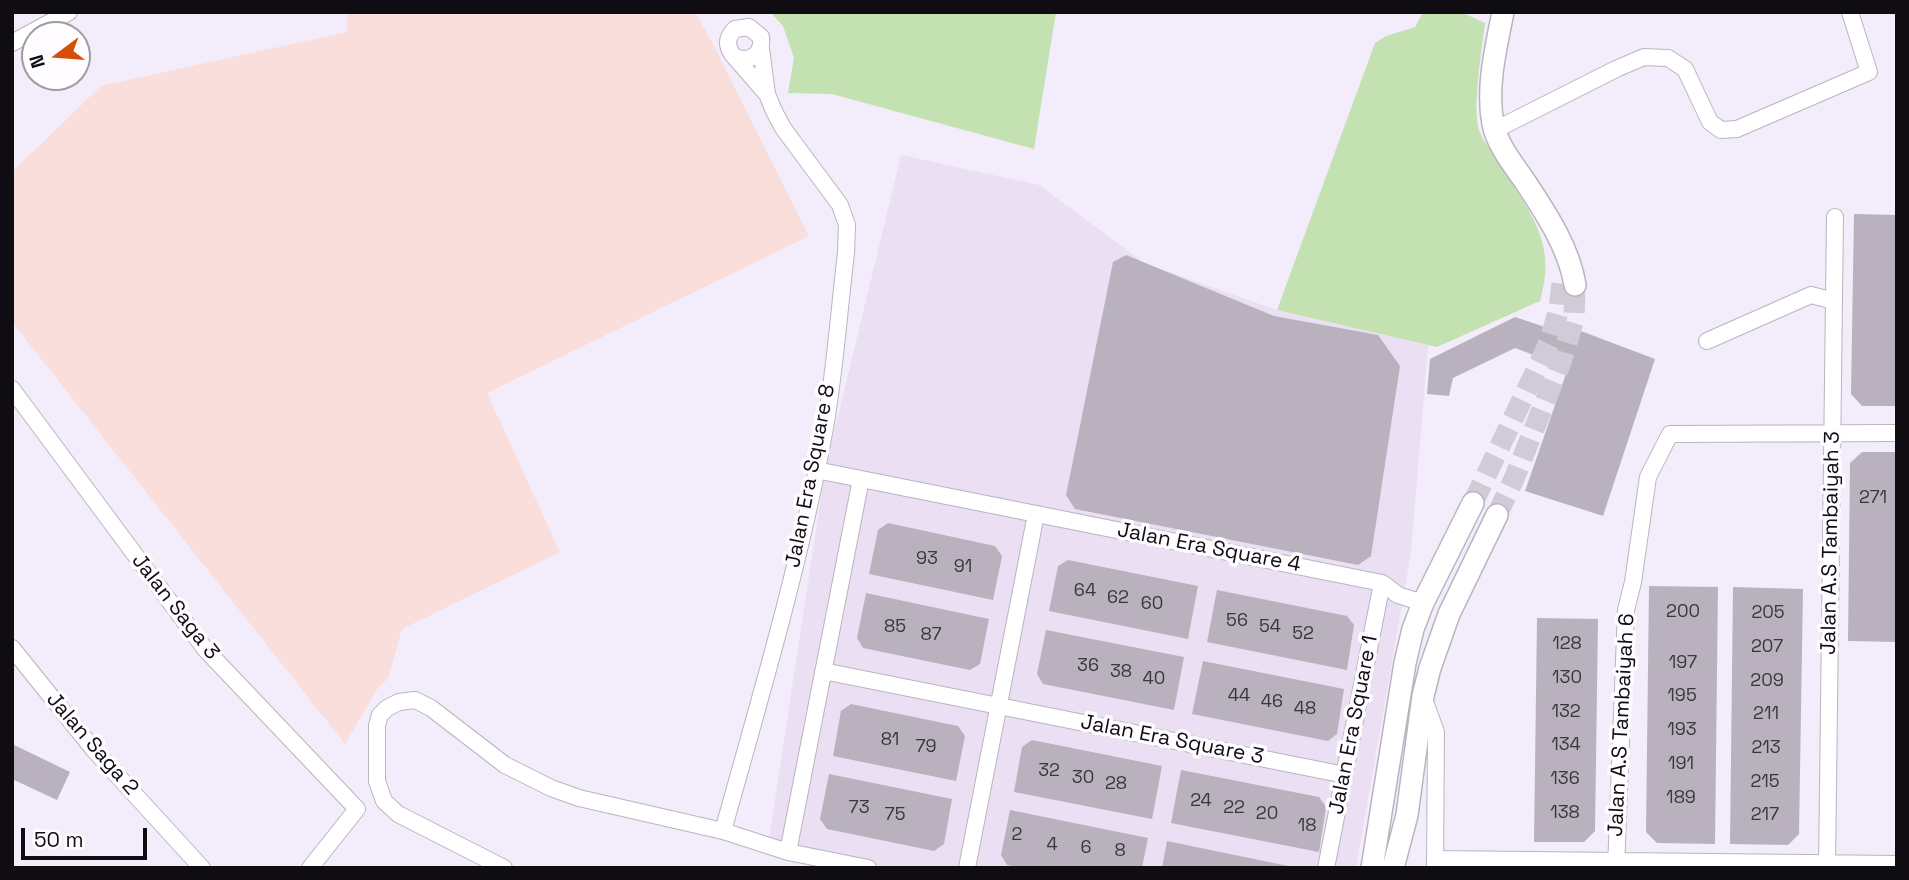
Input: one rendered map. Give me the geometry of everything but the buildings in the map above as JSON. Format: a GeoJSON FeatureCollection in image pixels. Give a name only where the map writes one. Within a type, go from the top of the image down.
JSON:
{"type":"FeatureCollection","features":[{"type":"Feature","properties":{"kind":"street"},"geometry":{"type":"LineString","coordinates":[[12,43],[69,12]]}},
{"type":"Feature","properties":{"kind":"street"},"geometry":{"type":"LineString","coordinates":[[1503,12],[1491,88],[1495,130],[1506,154],[1539,204],[1571,262],[1569,284]]}},
{"type":"Feature","properties":{"kind":"street"},"geometry":{"type":"LineString","coordinates":[[1495,130],[1644,57],[1668,58],[1685,69],[1710,122],[1721,130],[1737,128],[1870,72],[1850,12]]}},
{"type":"Feature","properties":{"kind":"street"},"geometry":{"type":"LineString","coordinates":[[739,27],[749,27],[758,33],[761,48],[754,57],[744,60],[738,58],[732,54],[728,43],[731,33],[739,27]]}},
{"type":"Feature","properties":{"kind":"street","name":"Jalan Era Square 8"},"geometry":{"type":"LineString","coordinates":[[761,48],[767,94]]}},
{"type":"Feature","properties":{"kind":"street","name":"Jalan Era Square 8"},"geometry":{"type":"LineString","coordinates":[[723,831],[771,662],[816,470],[825,426],[847,225],[840,205],[783,128],[767,94],[738,58]]}},
{"type":"Feature","properties":{"kind":"street","name":"Jalan A.S Tambaiyah 3"},"geometry":{"type":"LineString","coordinates":[[1827,865],[1835,218]]}},
{"type":"Feature","properties":{"kind":"street"},"geometry":{"type":"LineString","coordinates":[[1707,341],[1811,295],[1834,301]]}},
{"type":"Feature","properties":{"kind":"street","name":"Jalan Saga 3"},"geometry":{"type":"LineString","coordinates":[[12,389],[205,649],[357,809],[310,868]]}},
{"type":"Feature","properties":{"kind":"street"},"geometry":{"type":"LineString","coordinates":[[1832,433],[1897,433]]}},
{"type":"Feature","properties":{"kind":"street","name":"Jalan A.S Tambaiyah 6"},"geometry":{"type":"LineString","coordinates":[[1616,864],[1626,610],[1633,582],[1648,477],[1670,434],[1832,433]]}},
{"type":"Feature","properties":{"kind":"street","name":"Jalan Era Square 4"},"geometry":{"type":"LineString","coordinates":[[816,470],[1382,583],[1398,595],[1423,603]]}},
{"type":"Feature","properties":{"kind":"street"},"geometry":{"type":"LineString","coordinates":[[788,852],[860,479]]}},
{"type":"Feature","properties":{"kind":"street"},"geometry":{"type":"LineString","coordinates":[[1372,868],[1405,663],[1423,603],[1473,503]]}},
{"type":"Feature","properties":{"kind":"street"},"geometry":{"type":"LineString","coordinates":[[967,868],[1036,513]]}},
{"type":"Feature","properties":{"kind":"street"},"geometry":{"type":"LineString","coordinates":[[1392,868],[1407,815],[1423,696],[1430,668],[1449,614],[1497,514]]}},
{"type":"Feature","properties":{"kind":"street","name":"Jalan Era Square 1"},"geometry":{"type":"LineString","coordinates":[[1326,868],[1382,583]]}},
{"type":"Feature","properties":{"kind":"street","name":"Jalan Saga 2"},"geometry":{"type":"LineString","coordinates":[[12,648],[94,750],[202,868]]}},
{"type":"Feature","properties":{"kind":"street","name":"Jalan Era Square 3"},"geometry":{"type":"LineString","coordinates":[[823,671],[1345,775]]}},
{"type":"Feature","properties":{"kind":"street"},"geometry":{"type":"LineString","coordinates":[[1423,696],[1436,732],[1435,863],[1897,864]]}},
{"type":"Feature","properties":{"kind":"street"},"geometry":{"type":"LineString","coordinates":[[504,868],[398,814],[384,801],[377,781],[377,725],[380,715],[387,708],[399,702],[415,700],[505,765],[551,788],[579,798],[723,831],[788,852],[868,868]]}},
{"type":"Feature","properties":{"kind":"shaded area"},"geometry":{"type":"Polygon","coordinates":[[[347,12],[695,12],[809,236],[487,393],[560,552],[402,629],[388,679],[379,686],[345,744],[12,322],[12,172],[101,86],[347,32],[347,12]]]}},
{"type":"Feature","properties":{"kind":"shaded area"},"geometry":{"type":"Polygon","coordinates":[[[901,155],[1039,185],[1144,263],[1277,310],[1428,345],[1411,552],[1356,868],[870,868],[768,846],[825,471],[901,155]]]}},
{"type":"Feature","properties":{"kind":"green space"},"geometry":{"type":"Polygon","coordinates":[[[770,12],[1056,12],[1034,149],[832,94],[788,93],[794,58],[783,26],[770,12]]]}},
{"type":"Feature","properties":{"kind":"green space"},"geometry":{"type":"Polygon","coordinates":[[[1423,12],[1461,12],[1485,23],[1477,93],[1479,130],[1528,209],[1542,242],[1545,260],[1545,279],[1540,301],[1437,347],[1277,310],[1375,43],[1386,36],[1415,27],[1423,12]]]}},
{"type":"Feature","properties":{"kind":"tunnel"},"geometry":{"type":"LineString","coordinates":[[1473,503],[1549,343],[1559,309],[1562,283]]}},
{"type":"Feature","properties":{"kind":"tunnel"},"geometry":{"type":"LineString","coordinates":[[1497,515],[1561,362],[1574,319],[1575,285]]}}]}
